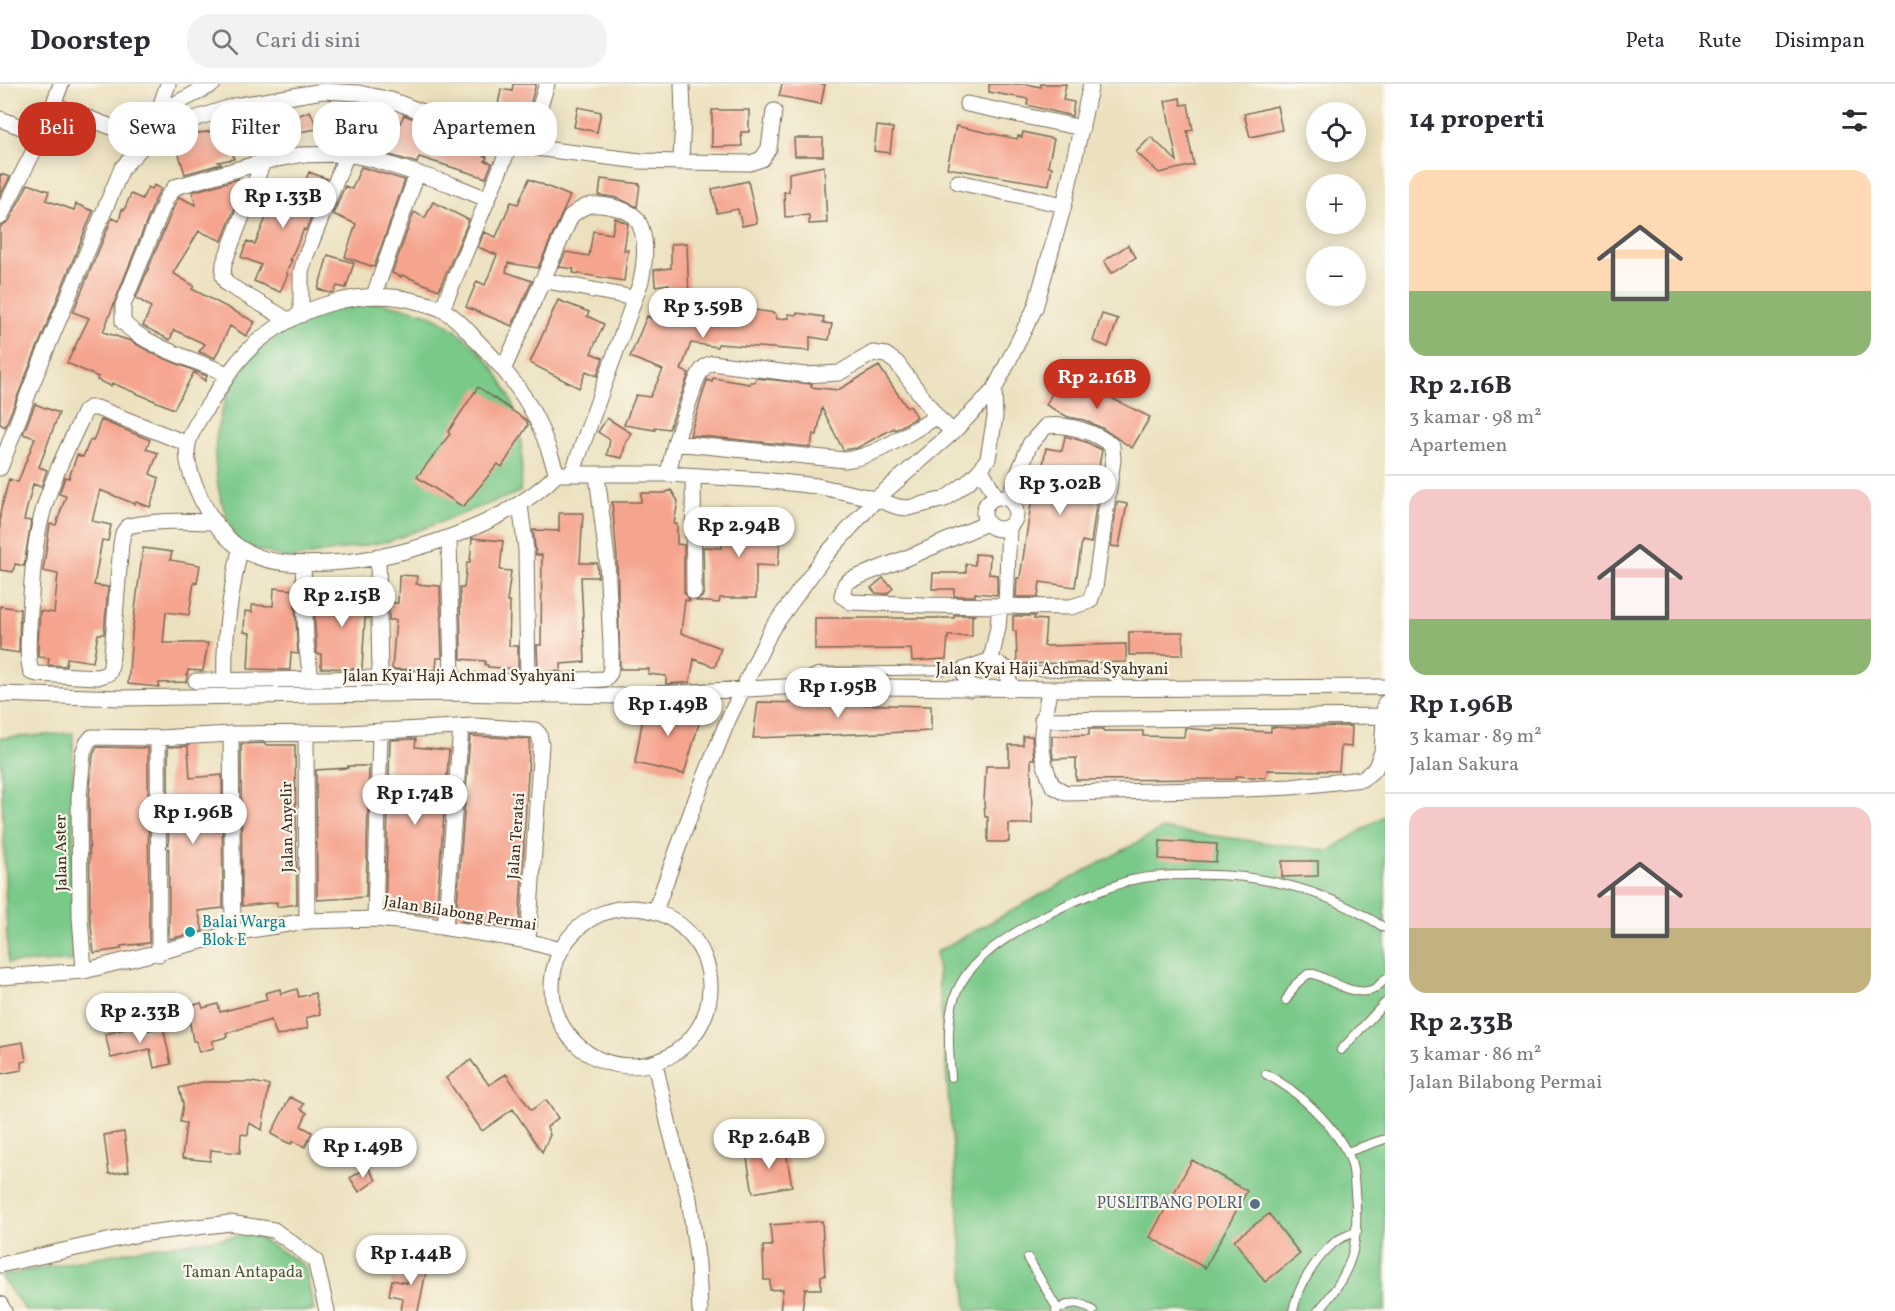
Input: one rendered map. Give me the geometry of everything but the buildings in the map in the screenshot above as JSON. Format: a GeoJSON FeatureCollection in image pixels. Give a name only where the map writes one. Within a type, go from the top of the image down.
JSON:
{"type":"FeatureCollection","features":[{"type":"Feature","properties":{"kind":"street"},"geometry":{"type":"LineString","coordinates":[[55,102],[61,84]]}},
{"type":"Feature","properties":{"kind":"street"},"geometry":{"type":"LineString","coordinates":[[162,102],[168,84]]}},
{"type":"Feature","properties":{"kind":"street"},"geometry":{"type":"LineString","coordinates":[[182,102],[213,84]]}},
{"type":"Feature","properties":{"kind":"street"},"geometry":{"type":"LineString","coordinates":[[541,102],[547,84]]}},
{"type":"Feature","properties":{"kind":"street"},"geometry":{"type":"LineString","coordinates":[[681,162],[682,84]]}},
{"type":"Feature","properties":{"kind":"street"},"geometry":{"type":"LineString","coordinates":[[655,911],[728,720],[771,630],[824,557],[876,499],[953,432],[994,390],[1035,308],[1064,205],[1091,84]]}},
{"type":"Feature","properties":{"kind":"street"},"geometry":{"type":"LineString","coordinates":[[198,118],[278,91],[323,88],[391,100],[412,108]]}},
{"type":"Feature","properties":{"kind":"street"},"geometry":{"type":"LineString","coordinates":[[967,104],[1082,128]]}},
{"type":"Feature","properties":{"kind":"street"},"geometry":{"type":"LineString","coordinates":[[557,151],[629,160],[750,163],[762,159],[769,148],[774,111]]}},
{"type":"Feature","properties":{"kind":"street"},"geometry":{"type":"LineString","coordinates":[[0,119],[18,126]]}},
{"type":"Feature","properties":{"kind":"street"},"geometry":{"type":"LineString","coordinates":[[228,374],[131,332],[123,322],[123,305],[172,190],[181,185],[263,162],[298,155],[313,155]]}},
{"type":"Feature","properties":{"kind":"street"},"geometry":{"type":"LineString","coordinates":[[0,217],[31,156]]}},
{"type":"Feature","properties":{"kind":"street"},"geometry":{"type":"LineString","coordinates":[[0,468],[4,442],[122,168],[133,156]]}},
{"type":"Feature","properties":{"kind":"street"},"geometry":{"type":"LineString","coordinates":[[294,317],[301,272],[346,156]]}},
{"type":"Feature","properties":{"kind":"street"},"geometry":{"type":"LineString","coordinates":[[356,156],[417,174],[487,200]]}},
{"type":"Feature","properties":{"kind":"street"},"geometry":{"type":"LineString","coordinates":[[442,309],[506,156]]}},
{"type":"Feature","properties":{"kind":"street"},"geometry":{"type":"LineString","coordinates":[[263,162],[224,264],[223,276],[227,284],[294,317]]}},
{"type":"Feature","properties":{"kind":"street"},"geometry":{"type":"LineString","coordinates":[[374,295],[417,174]]}},
{"type":"Feature","properties":{"kind":"street"},"geometry":{"type":"LineString","coordinates":[[958,182],[1064,205]]}},
{"type":"Feature","properties":{"kind":"street"},"geometry":{"type":"LineString","coordinates":[[504,368],[571,216],[588,205],[623,210],[637,218],[642,232],[645,264],[634,298],[565,474],[520,505],[449,538],[378,556],[303,564],[262,560],[240,549],[227,539],[212,522],[190,470],[188,444],[202,415],[228,374],[258,341],[294,317],[347,298],[374,295],[398,296],[442,309],[465,327],[504,368],[530,408],[565,474]]}},
{"type":"Feature","properties":{"kind":"street"},"geometry":{"type":"LineString","coordinates":[[542,280],[634,298]]}},
{"type":"Feature","properties":{"kind":"street"},"geometry":{"type":"LineString","coordinates":[[668,474],[675,443],[696,381],[700,371],[712,363],[805,375],[828,374],[839,373],[873,353],[886,355],[897,363],[937,417],[953,432]]}},
{"type":"Feature","properties":{"kind":"street"},"geometry":{"type":"LineString","coordinates":[[565,474],[668,474],[762,480],[817,486],[908,508],[945,499],[981,469],[988,458],[995,417],[994,390]]}},
{"type":"Feature","properties":{"kind":"street"},"geometry":{"type":"LineString","coordinates":[[188,444],[97,408],[85,411],[57,469],[43,509],[36,544],[30,603],[28,640],[31,672],[98,677],[109,673],[123,533],[128,526],[142,523],[212,522]]}},
{"type":"Feature","properties":{"kind":"street"},"geometry":{"type":"LineString","coordinates":[[675,443],[845,460],[875,452],[937,417]]}},
{"type":"Feature","properties":{"kind":"street"},"geometry":{"type":"LineString","coordinates":[[987,523],[850,580],[845,584],[842,596],[851,602],[924,606],[1071,607],[1090,601],[1095,587],[1113,460],[1112,446],[1105,440],[1069,426],[1054,424],[1046,426],[1030,444],[1002,498]]}},
{"type":"Feature","properties":{"kind":"street"},"geometry":{"type":"LineString","coordinates":[[981,469],[1002,498],[1015,509],[1016,515],[1009,526],[1003,606],[991,660]]}},
{"type":"Feature","properties":{"kind":"street"},"geometry":{"type":"LineString","coordinates":[[196,681],[380,678],[528,682],[600,680],[610,673],[612,666],[607,559],[597,475]]}},
{"type":"Feature","properties":{"kind":"street"},"geometry":{"type":"LineString","coordinates":[[693,476],[694,592]]}},
{"type":"Feature","properties":{"kind":"street"},"geometry":{"type":"LineString","coordinates":[[1002,498],[989,500],[984,511],[987,523],[997,529],[1009,526]]}},
{"type":"Feature","properties":{"kind":"street"},"geometry":{"type":"LineString","coordinates":[[520,505],[526,550],[528,682]]}},
{"type":"Feature","properties":{"kind":"street"},"geometry":{"type":"LineString","coordinates":[[449,538],[452,680]]}},
{"type":"Feature","properties":{"kind":"street"},"geometry":{"type":"LineString","coordinates":[[225,681],[226,639],[240,549]]}},
{"type":"Feature","properties":{"kind":"street"},"geometry":{"type":"LineString","coordinates":[[378,556],[380,678]]}},
{"type":"Feature","properties":{"kind":"street"},"geometry":{"type":"LineString","coordinates":[[303,564],[306,643],[311,679]]}},
{"type":"Feature","properties":{"kind":"street"},"geometry":{"type":"LineString","coordinates":[[970,689],[963,670],[991,660],[1009,670],[1008,679],[1014,689]]}},
{"type":"Feature","properties":{"kind":"street","name":"Jalan Kyai Haji Achmad Syahyani"},"geometry":{"type":"LineString","coordinates":[[0,694],[122,698],[450,693],[618,696],[803,686],[1050,690],[1385,687]]}},
{"type":"Feature","properties":{"kind":"street"},"geometry":{"type":"LineString","coordinates":[[1042,720],[1384,710],[1385,729],[1382,752],[1374,769],[1362,779],[1291,787],[1066,793],[1053,786],[1047,774],[1041,745],[1042,720],[1050,690]]}},
{"type":"Feature","properties":{"kind":"street"},"geometry":{"type":"LineString","coordinates":[[159,954],[158,738],[231,734],[380,732],[461,727],[445,928]]}},
{"type":"Feature","properties":{"kind":"street","name":"Jalan Teratai"},"geometry":{"type":"LineString","coordinates":[[461,727],[529,729],[539,734],[541,744],[528,941]]}},
{"type":"Feature","properties":{"kind":"street"},"geometry":{"type":"LineString","coordinates":[[375,919],[380,732]]}},
{"type":"Feature","properties":{"kind":"street"},"geometry":{"type":"LineString","coordinates":[[231,734],[233,933]]}},
{"type":"Feature","properties":{"kind":"street","name":"Jalan Anyelir"},"geometry":{"type":"LineString","coordinates":[[306,734],[307,921]]}},
{"type":"Feature","properties":{"kind":"street","name":"Jalan Aster"},"geometry":{"type":"LineString","coordinates":[[84,971],[80,917],[80,798],[83,753],[87,742],[92,737],[158,738]]}},
{"type":"Feature","properties":{"kind":"street"},"geometry":{"type":"LineString","coordinates":[[627,907],[655,911],[680,924],[699,946],[709,972],[709,1001],[699,1028],[680,1050],[655,1064],[624,1067],[594,1058],[570,1039],[555,1011],[552,980],[560,950],[577,928],[600,913],[627,907]]}},
{"type":"Feature","properties":{"kind":"street","name":"Jalan Bilabong Permai"},"geometry":{"type":"LineString","coordinates":[[0,977],[84,971],[159,954],[233,933],[307,921],[375,919],[528,941],[560,950]]}},
{"type":"Feature","properties":{"kind":"street"},"geometry":{"type":"LineString","coordinates":[[655,1064],[689,1198],[698,1264],[700,1311]]}},
{"type":"Feature","properties":{"kind":"street"},"geometry":{"type":"LineString","coordinates":[[0,1265],[139,1234],[230,1223],[274,1230],[315,1260],[327,1311]]}},
{"type":"Feature","properties":{"kind":"street"},"geometry":{"type":"LineString","coordinates":[[0,1304],[4,1311]]}},
{"type":"Feature","properties":{"kind":"lane"},"geometry":{"type":"LineString","coordinates":[[803,686],[809,676],[826,671],[963,670]]}},
{"type":"Feature","properties":{"kind":"lane"},"geometry":{"type":"LineString","coordinates":[[1009,670],[1108,674],[1119,680],[1121,688]]}},
{"type":"Feature","properties":{"kind":"lane"},"geometry":{"type":"LineString","coordinates":[[951,1077],[948,1049],[950,1017],[955,995],[965,977],[983,957],[1013,933],[1048,914],[1080,898],[1131,880],[1199,874],[1270,880],[1328,897],[1385,928]]}},
{"type":"Feature","properties":{"kind":"lane"},"geometry":{"type":"LineString","coordinates":[[1286,1000],[1296,984],[1308,974],[1364,991],[1375,989],[1385,979]]}},
{"type":"Feature","properties":{"kind":"lane"},"geometry":{"type":"LineString","coordinates":[[1341,1050],[1385,1003],[1375,989]]}},
{"type":"Feature","properties":{"kind":"lane"},"geometry":{"type":"LineString","coordinates":[[1266,1074],[1286,1085],[1311,1107],[1347,1152],[1353,1166],[1357,1232],[1353,1258],[1335,1292],[1318,1311]]}},
{"type":"Feature","properties":{"kind":"lane"},"geometry":{"type":"LineString","coordinates":[[1347,1152],[1385,1139]]}},
{"type":"Feature","properties":{"kind":"lane"},"geometry":{"type":"LineString","coordinates":[[1293,1311],[1303,1282],[1322,1256],[1336,1241],[1357,1232]]}},
{"type":"Feature","properties":{"kind":"lane"},"geometry":{"type":"LineString","coordinates":[[1028,1258],[1057,1310],[1074,1302],[1093,1311]]}},
{"type":"Feature","properties":{"kind":"green space"},"geometry":{"type":"Polygon","coordinates":[[[381,303],[422,312],[444,322],[470,342],[490,364],[510,397],[516,414],[522,451],[520,492],[390,541],[289,559],[239,544],[223,506],[216,467],[217,430],[227,396],[245,365],[271,339],[304,319],[344,305],[381,303]]]}},
{"type":"Feature","properties":{"kind":"green space"},"geometry":{"type":"Polygon","coordinates":[[[73,733],[73,961],[8,963],[0,738],[73,733]]]}},
{"type":"Feature","properties":{"kind":"green space"},"geometry":{"type":"Polygon","coordinates":[[[1385,815],[1385,1311],[967,1311],[936,952],[1162,829],[1329,851],[1385,815]]]}},
{"type":"Feature","properties":{"kind":"green space","name":"Taman Antapada"},"geometry":{"type":"Polygon","coordinates":[[[253,1234],[305,1266],[314,1311],[26,1311],[0,1276],[140,1249],[253,1234]]]}},
{"type":"Feature","properties":{"kind":"place","name":"Balai Warga Blok E"},"geometry":{"type":"Point","coordinates":[190,932]}},
{"type":"Feature","properties":{"kind":"place","name":"PUSLITBANG POLRI"},"geometry":{"type":"Point","coordinates":[1255,1204]}}]}
